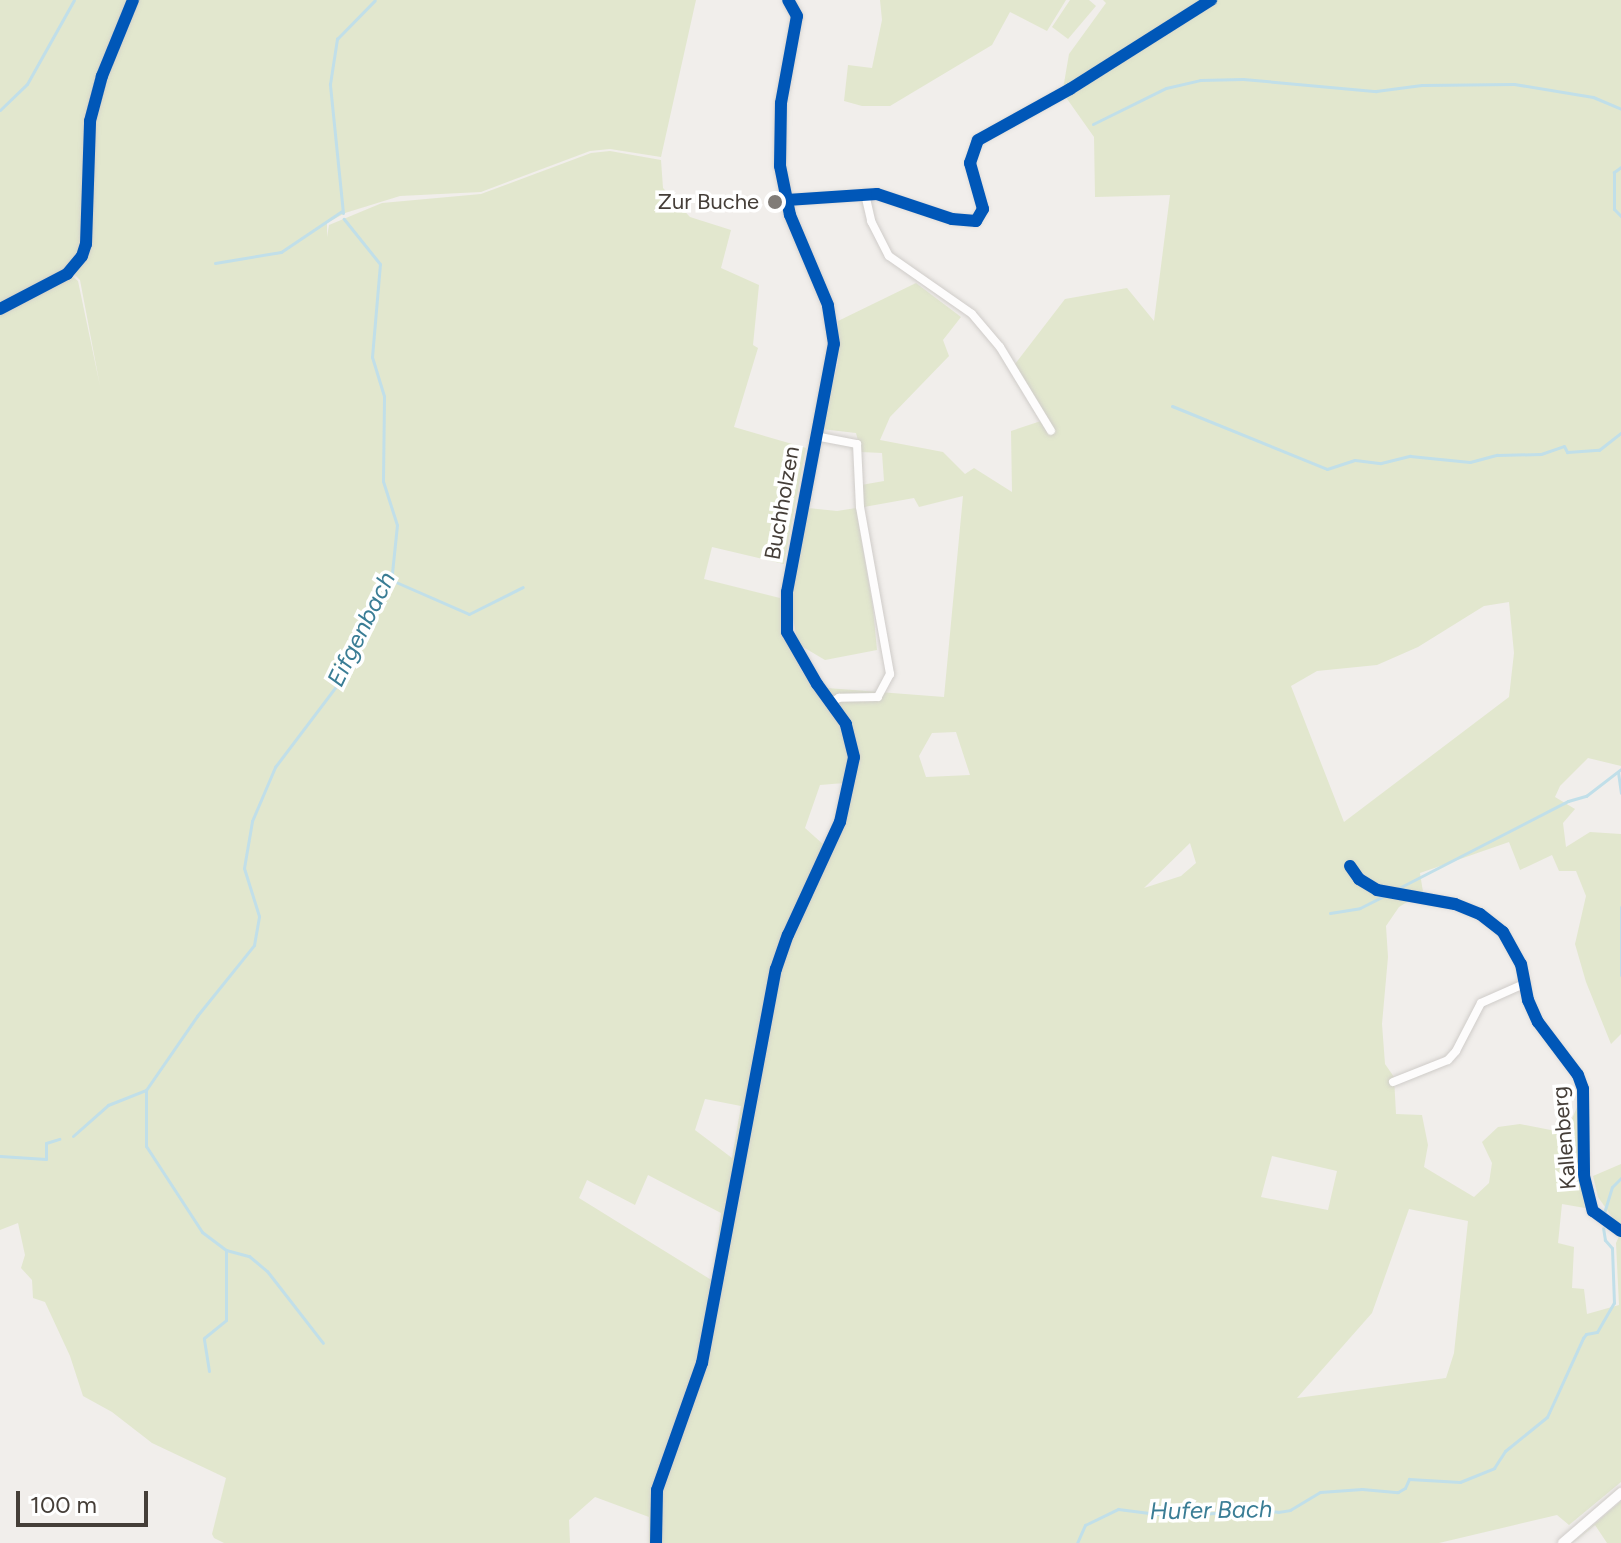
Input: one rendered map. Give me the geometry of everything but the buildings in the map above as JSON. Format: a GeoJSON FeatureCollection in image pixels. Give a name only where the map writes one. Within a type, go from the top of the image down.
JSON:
{"type":"FeatureCollection","features":[{"type":"Feature","properties":{"kind":"street"},"geometry":{"type":"LineString","coordinates":[[0,309],[67,274],[82,256],[86,244],[90,121],[102,76],[133,0]]}},
{"type":"Feature","properties":{"kind":"street","name":"Buchholzen"},"geometry":{"type":"LineString","coordinates":[[656,1543],[657,1490],[702,1363],[778,961],[846,802],[854,748],[846,724],[792,642],[785,605],[815,436],[832,367],[832,324],[787,200],[778,132],[785,73],[796,20],[795,8],[788,0]]}},
{"type":"Feature","properties":{"kind":"street"},"geometry":{"type":"LineString","coordinates":[[787,200],[881,194],[962,221],[979,219],[983,205],[970,159],[978,140],[1048,102],[1211,0]]}},
{"type":"Feature","properties":{"kind":"street"},"geometry":{"type":"LineString","coordinates":[[865,194],[871,221],[889,256],[972,314],[1000,347],[1051,431]]}},
{"type":"Feature","properties":{"kind":"street"},"geometry":{"type":"LineString","coordinates":[[815,436],[857,444],[860,507],[890,674],[878,697],[839,698],[831,702]]}},
{"type":"Feature","properties":{"kind":"street","name":"Kallenberg"},"geometry":{"type":"LineString","coordinates":[[1350,866],[1359,879],[1377,890],[1400,897],[1455,904],[1496,925],[1521,964],[1538,1022],[1578,1075],[1583,1089],[1584,1176],[1593,1211],[1621,1231]]}},
{"type":"Feature","properties":{"kind":"street"},"geometry":{"type":"LineString","coordinates":[[1393,1082],[1448,1060],[1456,1051],[1481,1003],[1526,983]]}},
{"type":"Feature","properties":{"kind":"street"},"geometry":{"type":"LineString","coordinates":[[1563,1543],[1621,1493]]}},
{"type":"Feature","properties":{"kind":"green space"},"geometry":{"type":"Polygon","coordinates":[[[0,0],[131,0],[99,75],[80,252],[65,270],[0,305],[0,0]]]}},
{"type":"Feature","properties":{"kind":"green space"},"geometry":{"type":"Polygon","coordinates":[[[136,0],[696,0],[661,157],[610,149],[590,151],[481,192],[400,196],[345,213],[327,223],[327,237],[329,225],[382,203],[481,194],[591,153],[610,151],[661,160],[663,188],[690,217],[731,230],[721,268],[759,285],[753,345],[758,348],[734,427],[806,448],[784,564],[712,547],[704,579],[780,598],[784,632],[801,670],[814,687],[944,697],[963,496],[919,507],[914,498],[864,507],[861,485],[884,481],[882,453],[861,452],[856,433],[821,429],[838,362],[838,321],[916,283],[961,317],[943,340],[949,356],[890,417],[880,440],[943,452],[965,474],[974,468],[1012,492],[1011,431],[1044,420],[1012,368],[1065,299],[1127,288],[1154,321],[1170,195],[1095,197],[1094,137],[1065,96],[1218,0],[1621,0],[1621,766],[1588,758],[1560,786],[1555,797],[1575,809],[1563,823],[1566,847],[1590,832],[1621,834],[1621,1034],[1611,1044],[1586,982],[1575,944],[1586,896],[1576,871],[1559,871],[1552,855],[1520,870],[1509,842],[1420,873],[1423,892],[1399,907],[1386,926],[1388,957],[1382,1024],[1385,1064],[1394,1077],[1396,1114],[1422,1115],[1428,1145],[1424,1167],[1474,1197],[1489,1183],[1492,1163],[1482,1142],[1498,1127],[1520,1124],[1566,1133],[1580,1100],[1580,1178],[1585,1208],[1562,1204],[1558,1243],[1574,1247],[1572,1288],[1584,1289],[1587,1314],[1619,1305],[1616,1243],[1621,1232],[1621,1482],[1569,1525],[1557,1515],[1439,1543],[649,1543],[649,1517],[595,1497],[569,1520],[570,1543],[224,1543],[214,1538],[212,1534],[226,1478],[152,1443],[112,1412],[83,1396],[70,1356],[45,1302],[33,1298],[32,1280],[21,1268],[25,1255],[18,1223],[0,1230],[0,313],[72,276],[78,281],[100,386],[80,280],[73,273],[86,258],[93,121],[104,77],[136,0]],[[1509,602],[1484,606],[1418,647],[1377,665],[1317,671],[1291,686],[1344,822],[1509,697],[1514,653],[1509,602]],[[956,732],[932,733],[919,756],[926,777],[970,775],[956,732]],[[844,783],[820,785],[805,828],[825,846],[840,813],[844,783]],[[1190,843],[1144,888],[1181,876],[1196,863],[1190,843]],[[705,1099],[695,1130],[732,1158],[741,1106],[705,1099]],[[1272,1156],[1261,1197],[1328,1210],[1337,1171],[1272,1156]],[[648,1175],[635,1205],[587,1180],[579,1198],[713,1281],[721,1213],[648,1175]],[[1409,1209],[1372,1313],[1297,1398],[1446,1378],[1454,1353],[1468,1221],[1409,1209]]]}},
{"type":"Feature","properties":{"kind":"green space"},"geometry":{"type":"Polygon","coordinates":[[[880,0],[1066,0],[1047,31],[1010,12],[992,45],[890,106],[862,106],[844,101],[848,65],[872,68],[882,20],[880,0]]]}},
{"type":"Feature","properties":{"kind":"green space"},"geometry":{"type":"Polygon","coordinates":[[[1070,0],[1089,0],[1096,6],[1068,39],[1052,27],[1070,0]]]}},
{"type":"Feature","properties":{"kind":"green space"},"geometry":{"type":"Polygon","coordinates":[[[1103,0],[1207,0],[1063,89],[1069,54],[1106,3],[1103,0]]]}},
{"type":"Feature","properties":{"kind":"green space"},"geometry":{"type":"Polygon","coordinates":[[[808,508],[837,511],[856,508],[877,650],[825,660],[798,644],[789,598],[808,508]]]}},
{"type":"Feature","properties":{"kind":"green space"},"geometry":{"type":"Polygon","coordinates":[[[1621,1164],[1621,1230],[1598,1197],[1593,1176],[1621,1164]]]}},
{"type":"Feature","properties":{"kind":"green space"},"geometry":{"type":"Polygon","coordinates":[[[1621,1501],[1621,1543],[1607,1543],[1595,1525],[1573,1543],[1621,1501]]]}},
{"type":"Feature","properties":{"kind":"waterway"},"geometry":{"type":"LineString","coordinates":[[0,110],[27,84],[74,0]]}},
{"type":"Feature","properties":{"kind":"waterway","name":"Eifgenbach"},"geometry":{"type":"LineString","coordinates":[[343,213],[330,84],[337,39],[375,0]]}},
{"type":"Feature","properties":{"kind":"waterway"},"geometry":{"type":"LineString","coordinates":[[1093,124],[1166,88],[1200,80],[1243,79],[1376,91],[1422,85],[1514,84],[1593,97],[1621,109]]}},
{"type":"Feature","properties":{"kind":"waterway","name":"Hufer Bach"},"geometry":{"type":"LineString","coordinates":[[1621,167],[1614,172],[1614,209],[1621,216]]}},
{"type":"Feature","properties":{"kind":"waterway"},"geometry":{"type":"LineString","coordinates":[[215,263],[281,252],[342,211]]}},
{"type":"Feature","properties":{"kind":"waterway","name":"Eifgenbach"},"geometry":{"type":"LineString","coordinates":[[73,1136],[108,1105],[146,1090],[197,1016],[254,945],[259,916],[244,868],[252,821],[275,767],[340,681],[392,573],[397,525],[383,481],[384,396],[372,357],[380,264],[344,219]]}},
{"type":"Feature","properties":{"kind":"waterway"},"geometry":{"type":"LineString","coordinates":[[1172,406],[1327,469],[1355,460],[1381,463],[1410,456],[1470,462],[1497,455],[1541,454],[1564,446],[1567,452],[1599,450],[1621,433]]}},
{"type":"Feature","properties":{"kind":"waterway"},"geometry":{"type":"LineString","coordinates":[[389,579],[469,614],[523,587]]}},
{"type":"Feature","properties":{"kind":"waterway"},"geometry":{"type":"LineString","coordinates":[[1393,891],[1568,801],[1586,796],[1621,769]]}},
{"type":"Feature","properties":{"kind":"waterway","name":"Hufer Bach"},"geometry":{"type":"LineString","coordinates":[[1618,772],[1621,793]]}},
{"type":"Feature","properties":{"kind":"waterway"},"geometry":{"type":"LineString","coordinates":[[1330,913],[1360,908],[1386,895]]}},
{"type":"Feature","properties":{"kind":"waterway","name":"Hufer Bach"},"geometry":{"type":"LineString","coordinates":[[1621,907],[1621,975]]}},
{"type":"Feature","properties":{"kind":"waterway","name":"Eifgenbach"},"geometry":{"type":"LineString","coordinates":[[146,1090],[146,1146],[202,1232],[226,1250],[249,1256],[267,1271],[323,1343]]}},
{"type":"Feature","properties":{"kind":"waterway","name":"Eifgenbach"},"geometry":{"type":"LineString","coordinates":[[0,1156],[46,1159],[46,1143],[59,1139]]}},
{"type":"Feature","properties":{"kind":"waterway","name":"Hufer Bach"},"geometry":{"type":"LineString","coordinates":[[1604,1213],[1612,1187],[1621,1178]]}},
{"type":"Feature","properties":{"kind":"waterway","name":"Hufer Bach"},"geometry":{"type":"LineString","coordinates":[[1077,1543],[1085,1525],[1118,1509],[1173,1516],[1257,1510],[1278,1512],[1290,1510],[1320,1492],[1362,1489],[1398,1492],[1405,1488],[1409,1479],[1460,1482],[1494,1468],[1505,1451],[1547,1417],[1583,1338],[1586,1334],[1597,1332],[1614,1303],[1612,1248],[1605,1240],[1603,1228]]}},
{"type":"Feature","properties":{"kind":"waterway","name":"Eifgenbach"},"geometry":{"type":"LineString","coordinates":[[209,1371],[204,1338],[226,1320],[226,1250]]}},
{"type":"Feature","properties":{"kind":"cycle path"},"geometry":{"type":"LineString","coordinates":[[0,309],[67,274],[82,256],[86,244],[90,121],[102,76],[133,0]]}},
{"type":"Feature","properties":{"kind":"cycle path"},"geometry":{"type":"LineString","coordinates":[[656,1543],[657,1490],[702,1363],[776,969],[788,935],[840,822],[854,757],[846,724],[817,684],[787,632],[787,592],[834,344],[828,305],[790,215],[780,166],[781,103],[797,16],[788,0]]}},
{"type":"Feature","properties":{"kind":"cycle path"},"geometry":{"type":"LineString","coordinates":[[787,200],[877,194],[952,219],[976,221],[983,209],[970,163],[978,140],[1070,89],[1211,0]]}},
{"type":"Feature","properties":{"kind":"cycle path"},"geometry":{"type":"LineString","coordinates":[[1350,866],[1359,879],[1377,890],[1455,904],[1480,914],[1503,932],[1521,964],[1528,1000],[1538,1022],[1578,1075],[1583,1089],[1584,1176],[1593,1211],[1621,1231]]}},
{"type":"Feature","properties":{"kind":"place","name":"Zur Buche"},"geometry":{"type":"Point","coordinates":[775,202]}}]}
